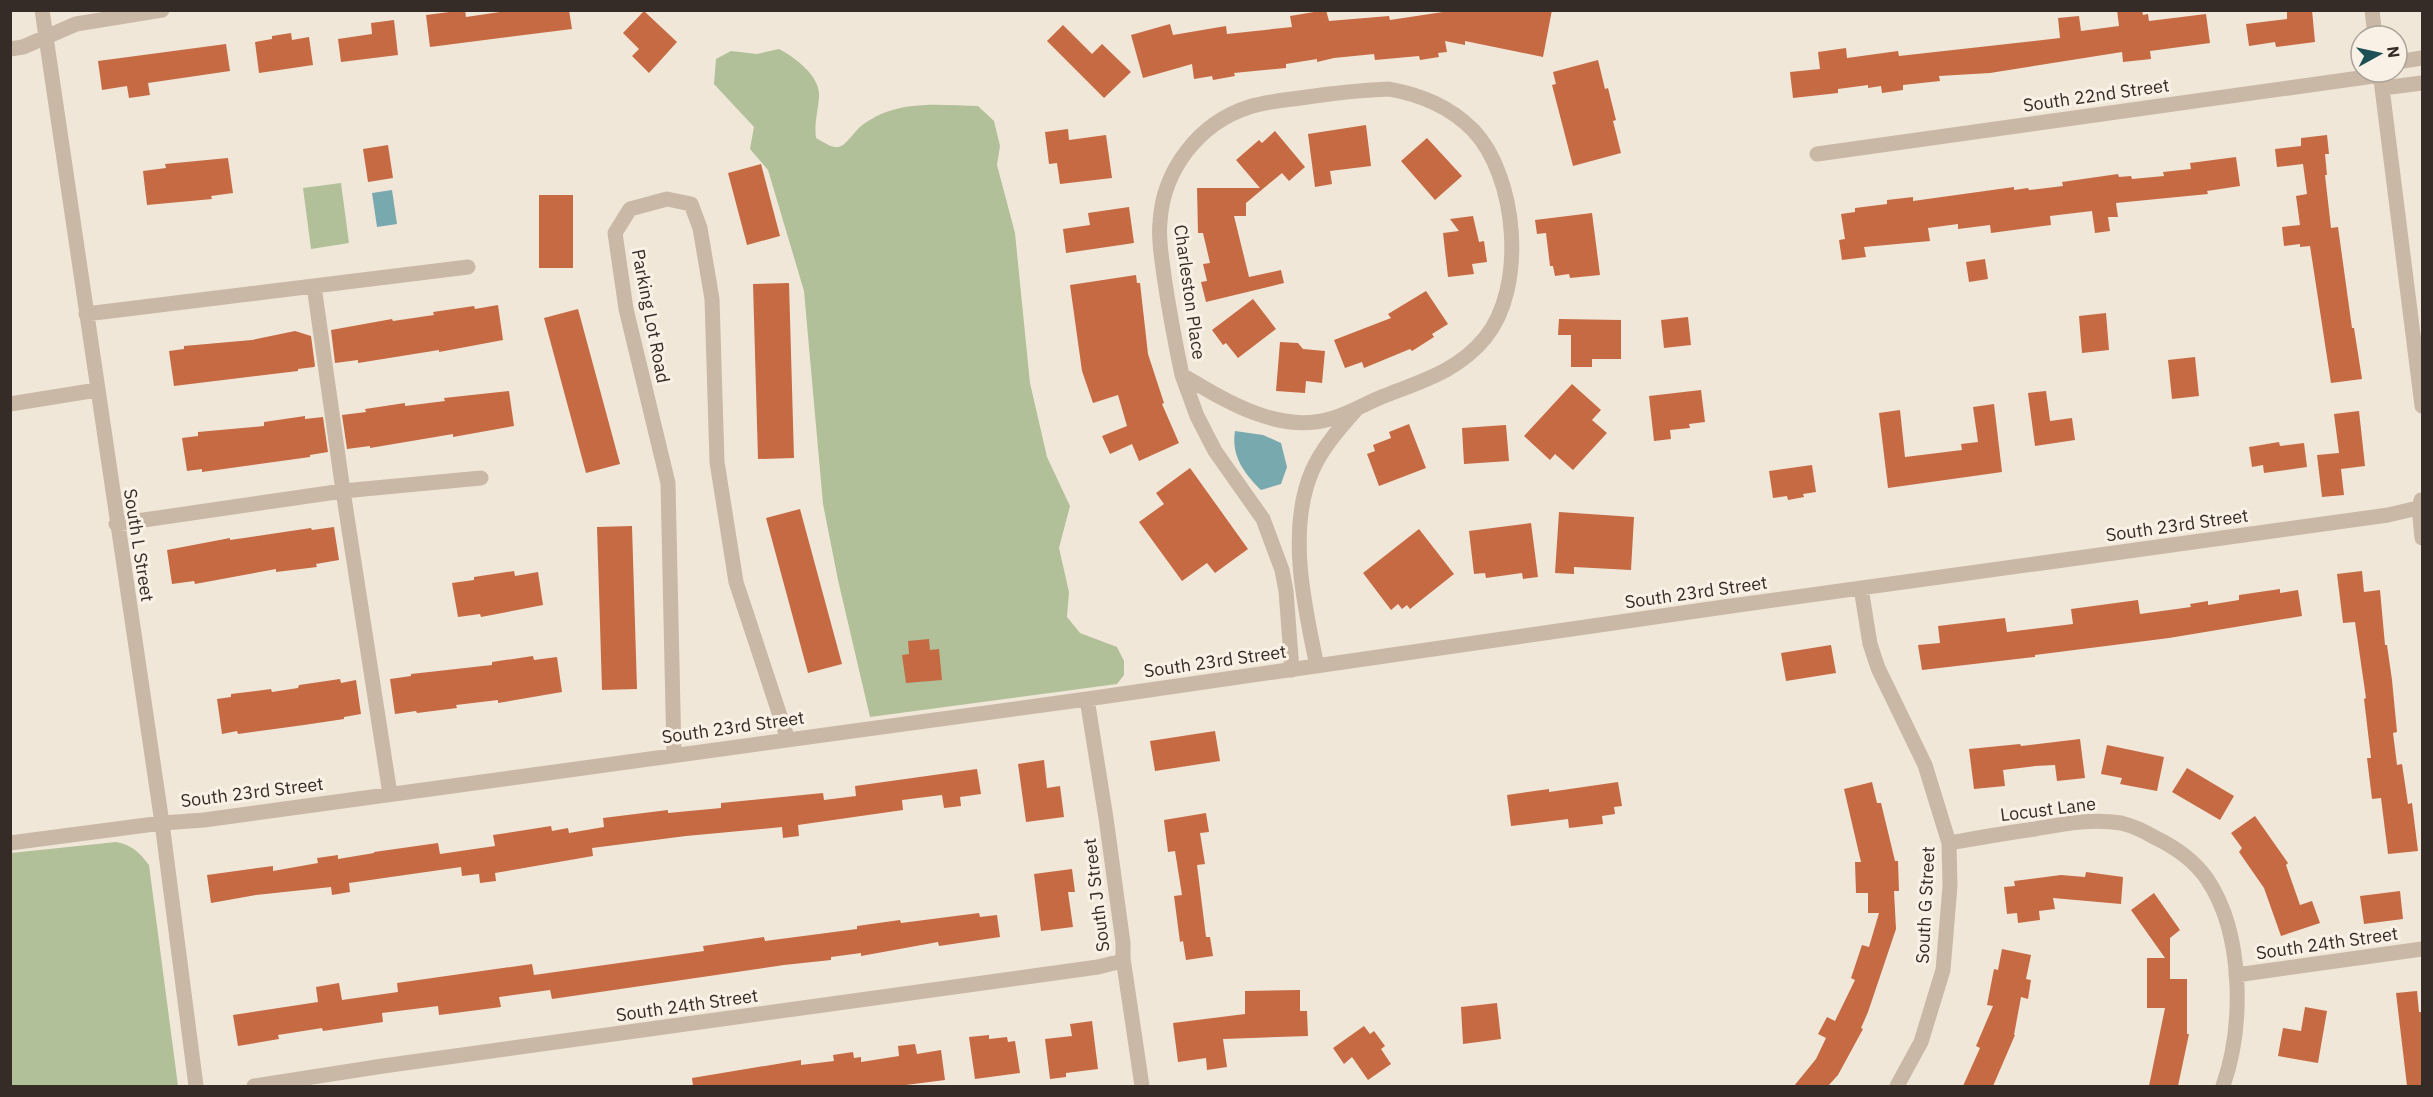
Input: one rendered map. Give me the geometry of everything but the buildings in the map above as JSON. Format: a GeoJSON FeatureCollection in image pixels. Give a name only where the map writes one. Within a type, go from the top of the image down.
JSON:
{"type":"FeatureCollection","features":[{"type":"Feature","properties":{"kind":"street","name":"South L Street"},"geometry":{"type":"LineString","coordinates":[[42,10],[116,524],[162,823],[196,1086]]}},
{"type":"Feature","properties":{"kind":"street"},"geometry":{"type":"LineString","coordinates":[[10,49],[23,47],[46,35],[76,24],[162,10]]}},
{"type":"Feature","properties":{"kind":"street","name":"South 22nd Street"},"geometry":{"type":"LineString","coordinates":[[1816,154],[2349,82]]}},
{"type":"Feature","properties":{"kind":"street"},"geometry":{"type":"LineString","coordinates":[[2382,84],[2422,406]]}},
{"type":"Feature","properties":{"kind":"street","name":"Charleston Place"},"geometry":{"type":"LineString","coordinates":[[1182,375],[1235,404],[1277,419],[1296,423],[1328,420],[1356,410],[1449,370],[1468,356],[1490,331],[1500,314],[1509,289],[1512,267],[1512,242],[1505,195],[1497,167],[1474,131],[1455,114],[1436,102],[1413,93],[1389,89],[1360,90],[1262,104],[1226,117],[1205,132],[1187,150],[1163,198],[1159,223],[1160,248],[1170,318],[1182,375],[1197,416],[1215,451],[1263,519],[1286,591],[1292,670]]}},
{"type":"Feature","properties":{"kind":"street","name":"Parking Lot Road"},"geometry":{"type":"LineString","coordinates":[[674,755],[668,483],[626,309],[615,232],[630,209],[668,199],[691,204],[700,228],[712,299],[717,462],[736,582],[788,740]]}},
{"type":"Feature","properties":{"kind":"street"},"geometry":{"type":"LineString","coordinates":[[86,314],[468,267]]}},
{"type":"Feature","properties":{"kind":"street"},"geometry":{"type":"LineString","coordinates":[[314,286],[390,794]]}},
{"type":"Feature","properties":{"kind":"street"},"geometry":{"type":"LineString","coordinates":[[10,404],[97,390]]}},
{"type":"Feature","properties":{"kind":"street","name":"Charleston Place"},"geometry":{"type":"LineString","coordinates":[[1317,666],[1308,625],[1298,534],[1302,502],[1313,470],[1329,441],[1356,410]]}},
{"type":"Feature","properties":{"kind":"street"},"geometry":{"type":"LineString","coordinates":[[116,524],[343,491],[481,478]]}},
{"type":"Feature","properties":{"kind":"street"},"geometry":{"type":"LineString","coordinates":[[2421,504],[2422,538]]}},
{"type":"Feature","properties":{"kind":"street","name":"South 23rd Street"},"geometry":{"type":"LineString","coordinates":[[10,843],[162,823],[204,820],[1087,699],[2365,518],[2421,504]]}},
{"type":"Feature","properties":{"kind":"street","name":"South G Street"},"geometry":{"type":"LineString","coordinates":[[1862,588],[1870,644],[1878,668],[1925,765],[1949,843],[1950,886],[1943,970],[1921,1041],[1897,1086]]}},
{"type":"Feature","properties":{"kind":"street","name":"South J Street"},"geometry":{"type":"LineString","coordinates":[[1087,699],[1109,835],[1123,957],[1142,1086]]}},
{"type":"Feature","properties":{"kind":"street","name":"Locust Lane"},"geometry":{"type":"LineString","coordinates":[[1949,843],[2081,821],[2122,824],[2138,828],[2183,854],[2207,879],[2225,914],[2233,945],[2236,975],[2233,1039],[2223,1086]]}},
{"type":"Feature","properties":{"kind":"street","name":"South 24th Street"},"geometry":{"type":"LineString","coordinates":[[2236,975],[2422,950]]}},
{"type":"Feature","properties":{"kind":"street","name":"South 24th Street"},"geometry":{"type":"LineString","coordinates":[[254,1086],[403,1063],[1098,967],[1118,962],[1123,957]]}},
{"type":"Feature","properties":{"kind":"green space"},"geometry":{"type":"Polygon","coordinates":[[[779,49],[799,62],[816,82],[819,97],[816,138],[831,146],[840,147],[859,128],[881,114],[916,105],[978,106],[994,121],[1000,146],[997,165],[1015,233],[1030,383],[1047,457],[1070,506],[1059,548],[1069,592],[1067,617],[1080,633],[1117,647],[1124,661],[1124,675],[1117,684],[870,717],[823,504],[804,291],[768,170],[750,149],[754,127],[714,84],[716,59],[731,51],[757,54],[779,49]]]}},
{"type":"Feature","properties":{"kind":"green space"},"geometry":{"type":"Polygon","coordinates":[[[341,183],[349,243],[311,249],[303,188],[341,183]]]}},
{"type":"Feature","properties":{"kind":"green space"},"geometry":{"type":"Polygon","coordinates":[[[116,842],[135,850],[149,865],[178,1086],[11,1086],[11,853],[116,842]]]}},
{"type":"Feature","properties":{"kind":"water"},"geometry":{"type":"Polygon","coordinates":[[[392,190],[397,224],[377,227],[372,193],[392,190]]]}},
{"type":"Feature","properties":{"kind":"water"},"geometry":{"type":"Polygon","coordinates":[[[1235,431],[1263,435],[1281,443],[1287,467],[1281,484],[1261,490],[1249,477],[1237,456],[1235,431]]]}}]}
